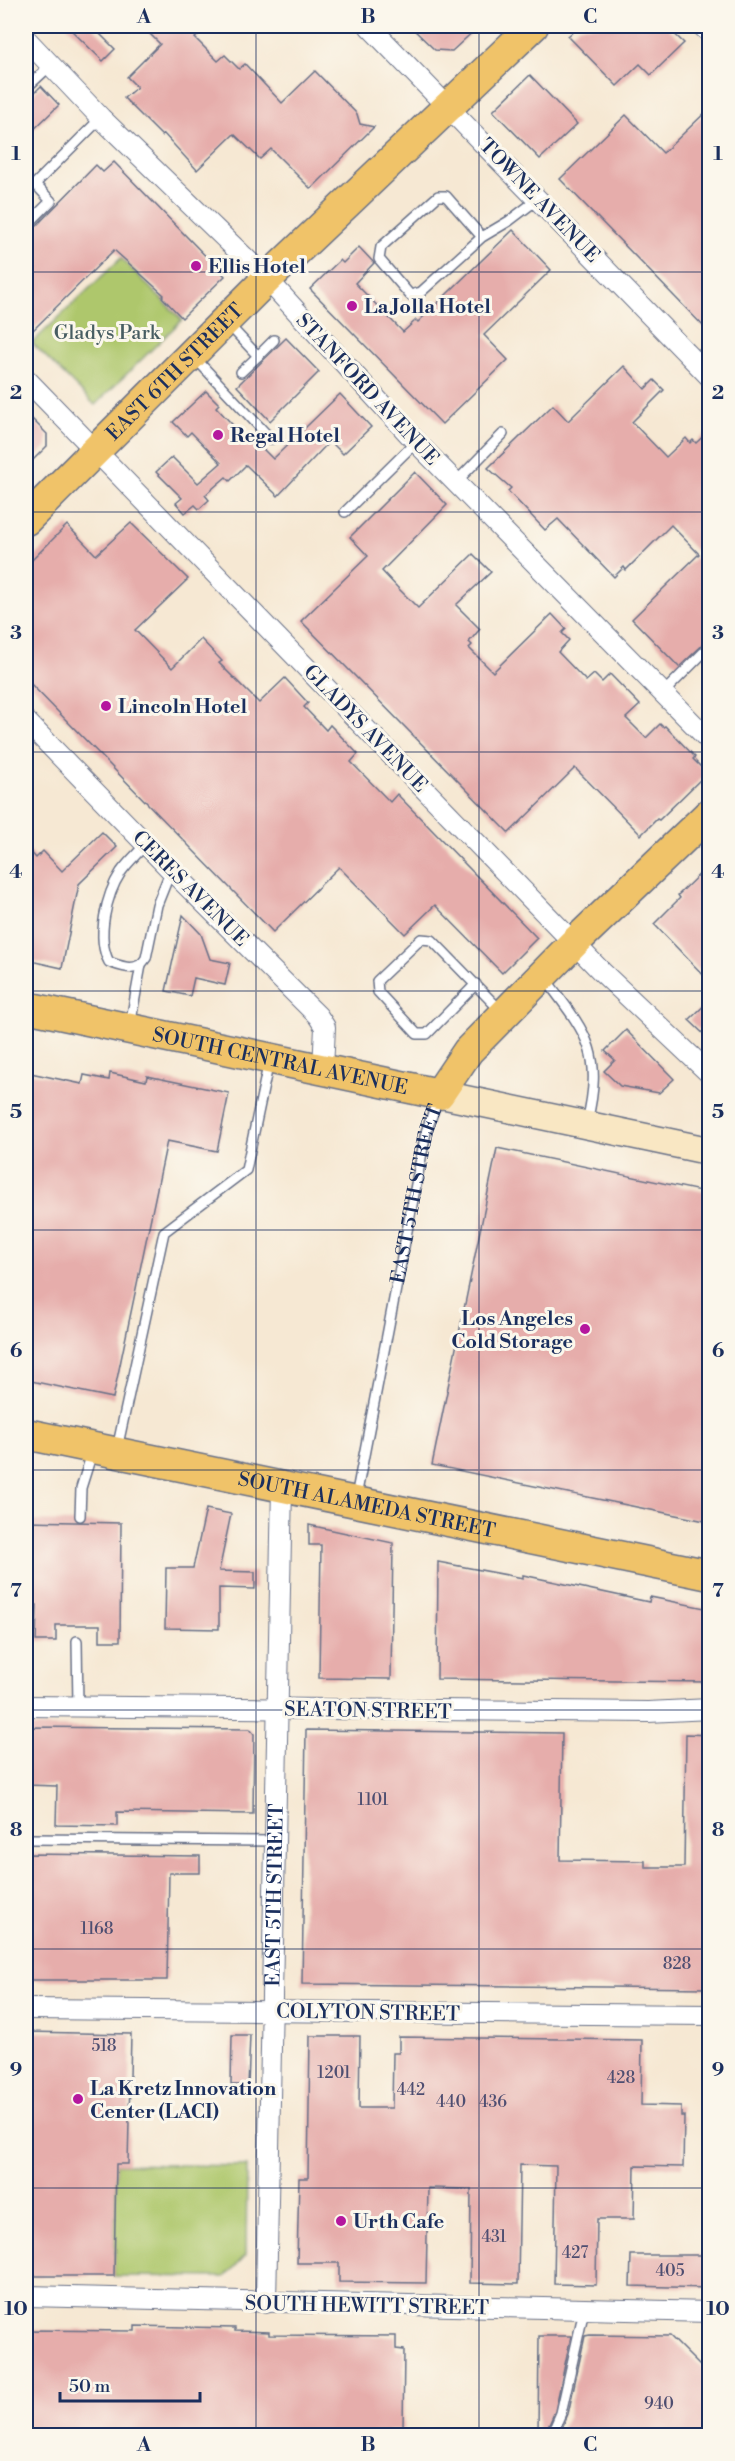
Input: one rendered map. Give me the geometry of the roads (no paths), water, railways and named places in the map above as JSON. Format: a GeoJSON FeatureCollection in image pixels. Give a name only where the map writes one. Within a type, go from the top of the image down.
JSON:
{"type":"FeatureCollection","features":[{"type":"Feature","properties":{"kind":"main road","name":"EAST 6TH STREET"},"geometry":{"type":"LineString","coordinates":[[26,520],[267,279],[533,26]]}},
{"type":"Feature","properties":{"kind":"main road","name":"EAST 5TH STREET"},"geometry":{"type":"LineString","coordinates":[[439,1094],[468,1051],[574,943],[710,813]]}},
{"type":"Feature","properties":{"kind":"main road","name":"SOUTH CENTRAL AVENUE"},"geometry":{"type":"LineString","coordinates":[[26,1007],[710,1151]]}},
{"type":"Feature","properties":{"kind":"main road","name":"SOUTH ALAMEDA STREET"},"geometry":{"type":"LineString","coordinates":[[26,1434],[710,1575]]}},
{"type":"Feature","properties":{"kind":"street","name":"TOWNE AVENUE"},"geometry":{"type":"LineString","coordinates":[[369,26],[449,105],[710,377]]}},
{"type":"Feature","properties":{"kind":"street"},"geometry":{"type":"LineString","coordinates":[[702,26],[710,33]]}},
{"type":"Feature","properties":{"kind":"street","name":"STANFORD AVENUE"},"geometry":{"type":"LineString","coordinates":[[26,39],[101,118],[267,279],[416,442],[710,741]]}},
{"type":"Feature","properties":{"kind":"street","name":"GLADYS AVENUE"},"geometry":{"type":"LineString","coordinates":[[26,379],[574,943],[710,1074]]}},
{"type":"Feature","properties":{"kind":"street","name":"CERES AVENUE"},"geometry":{"type":"LineString","coordinates":[[28,728],[318,1016],[325,1027],[323,1070]]}},
{"type":"Feature","properties":{"kind":"street","name":"EAST 5TH STREET"},"geometry":{"type":"LineString","coordinates":[[266,2303],[282,1486]]}},
{"type":"Feature","properties":{"kind":"street","name":"SEATON STREET"},"geometry":{"type":"LineString","coordinates":[[26,1706],[637,1712],[710,1709]]}},
{"type":"Feature","properties":{"kind":"street","name":"COLYTON STREET"},"geometry":{"type":"LineString","coordinates":[[26,2009],[710,2015]]}},
{"type":"Feature","properties":{"kind":"street","name":"SOUTH HEWITT STREET"},"geometry":{"type":"LineString","coordinates":[[26,2296],[710,2312]]}},
{"type":"Feature","properties":{"kind":"lane"},"geometry":{"type":"LineString","coordinates":[[26,88],[51,65]]}},
{"type":"Feature","properties":{"kind":"lane"},"geometry":{"type":"LineString","coordinates":[[26,226],[51,201],[34,184],[101,118]]}},
{"type":"Feature","properties":{"kind":"lane"},"geometry":{"type":"LineString","coordinates":[[482,237],[446,196],[438,196],[381,247],[379,259],[410,294],[421,292],[482,237],[509,221],[538,199]]}},
{"type":"Feature","properties":{"kind":"lane"},"geometry":{"type":"LineString","coordinates":[[225,320],[258,356]]}},
{"type":"Feature","properties":{"kind":"lane"},"geometry":{"type":"LineString","coordinates":[[241,372],[274,340]]}},
{"type":"Feature","properties":{"kind":"lane"},"geometry":{"type":"LineString","coordinates":[[191,354],[271,439]]}},
{"type":"Feature","properties":{"kind":"lane"},"geometry":{"type":"LineString","coordinates":[[456,482],[503,434]]}},
{"type":"Feature","properties":{"kind":"lane"},"geometry":{"type":"LineString","coordinates":[[345,512],[416,442]]}},
{"type":"Feature","properties":{"kind":"lane"},"geometry":{"type":"LineString","coordinates":[[663,693],[710,646]]}},
{"type":"Feature","properties":{"kind":"lane"},"geometry":{"type":"LineString","coordinates":[[141,965],[134,968],[109,962],[102,938],[111,896],[120,874],[146,844]]}},
{"type":"Feature","properties":{"kind":"lane"},"geometry":{"type":"LineString","coordinates":[[129,1029],[141,965],[146,958],[162,890],[171,870]]}},
{"type":"Feature","properties":{"kind":"lane"},"geometry":{"type":"LineString","coordinates":[[476,984],[427,1034],[417,1034],[378,992],[377,981],[421,939],[432,940],[476,984],[505,1015]]}},
{"type":"Feature","properties":{"kind":"lane"},"geometry":{"type":"LineString","coordinates":[[543,975],[580,1025],[590,1048],[595,1083],[586,1126]]}},
{"type":"Feature","properties":{"kind":"lane"},"geometry":{"type":"LineString","coordinates":[[80,1516],[81,1488],[104,1450],[164,1232],[246,1170],[269,1059]]}},
{"type":"Feature","properties":{"kind":"lane","name":"EAST 5TH STREET"},"geometry":{"type":"LineString","coordinates":[[355,1502],[426,1132],[439,1094]]}},
{"type":"Feature","properties":{"kind":"lane"},"geometry":{"type":"LineString","coordinates":[[77,1641],[78,1706]]}},
{"type":"Feature","properties":{"kind":"lane"},"geometry":{"type":"LineString","coordinates":[[31,1839],[275,1841]]}},
{"type":"Feature","properties":{"kind":"lane"},"geometry":{"type":"LineString","coordinates":[[551,2436],[561,2413],[584,2310]]}},
{"type":"Feature","properties":{"kind":"place","name":"Ellis Hotel"},"geometry":{"type":"Point","coordinates":[196,266]}},
{"type":"Feature","properties":{"kind":"place","name":"La Jolla Hotel"},"geometry":{"type":"Point","coordinates":[352,306]}},
{"type":"Feature","properties":{"kind":"place","name":"Regal Hotel"},"geometry":{"type":"Point","coordinates":[218,435]}},
{"type":"Feature","properties":{"kind":"place","name":"Lincoln Hotel"},"geometry":{"type":"Point","coordinates":[106,706]}},
{"type":"Feature","properties":{"kind":"place","name":"Los Angeles Cold Storage"},"geometry":{"type":"Point","coordinates":[585,1329]}},
{"type":"Feature","properties":{"kind":"place","name":"La Kretz Innovation Center (LACI)"},"geometry":{"type":"Point","coordinates":[78,2099]}},
{"type":"Feature","properties":{"kind":"place","name":"Urth Cafe"},"geometry":{"type":"Point","coordinates":[341,2221]}},
{"type":"Feature","properties":{"kind":"park label","name":"Gladys Park"},"geometry":{"type":"Point","coordinates":[107,332]}}]}
